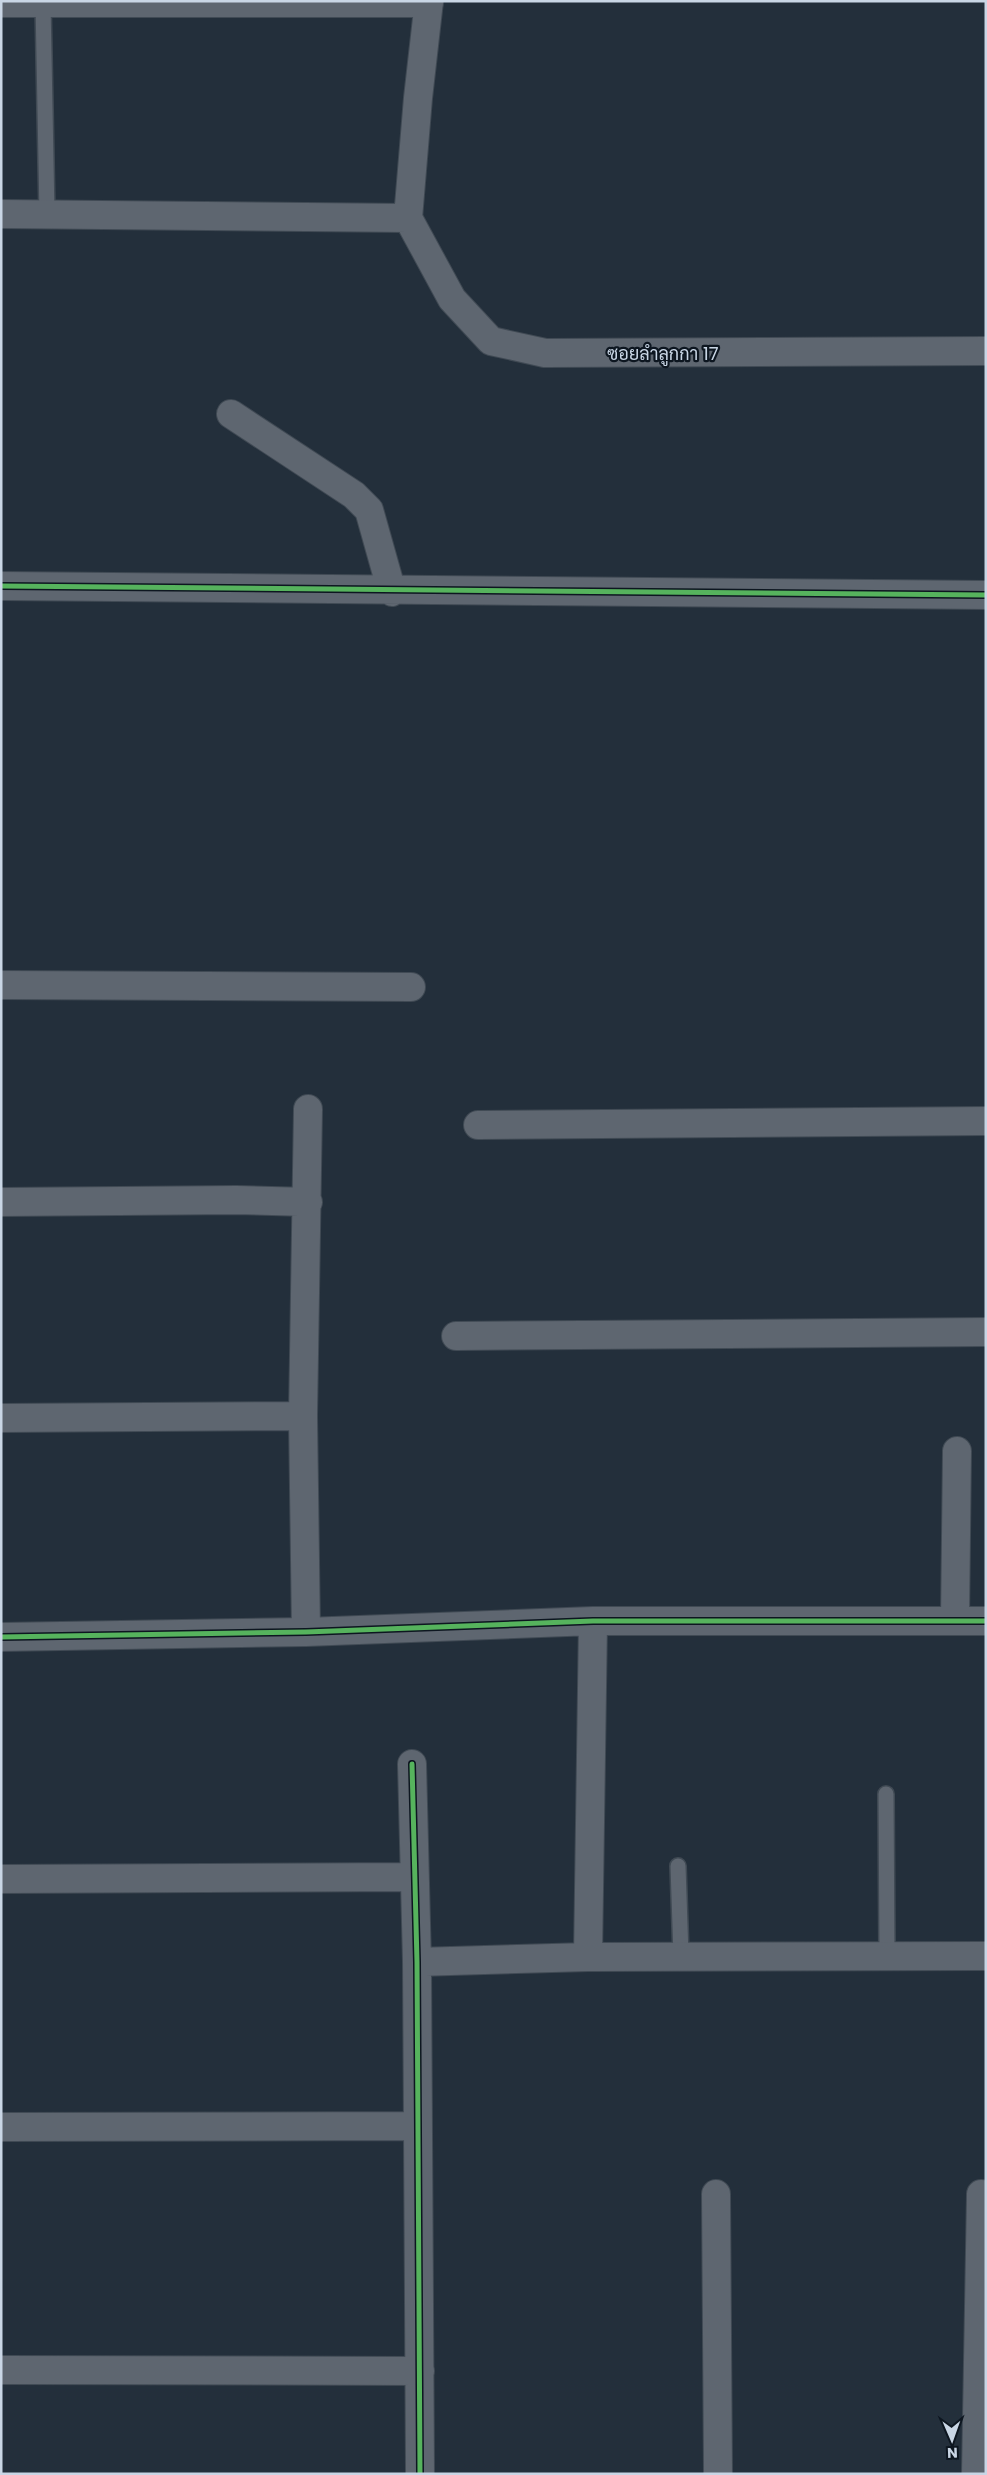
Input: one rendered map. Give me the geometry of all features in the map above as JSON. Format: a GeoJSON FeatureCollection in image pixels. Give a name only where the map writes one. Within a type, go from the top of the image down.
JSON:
{"type":"FeatureCollection","features":[{"type":"Feature","properties":{"kind":"street"},"geometry":{"type":"LineString","coordinates":[[1,3],[429,2],[418,98],[408,218],[1,214]]}},
{"type":"Feature","properties":{"kind":"street","name":"ซอยลำลูกกา 17"},"geometry":{"type":"LineString","coordinates":[[408,218],[452,299],[491,341],[546,353],[986,351]]}},
{"type":"Feature","properties":{"kind":"street"},"geometry":{"type":"LineString","coordinates":[[231,414],[354,495],[369,510],[392,592]]}},
{"type":"Feature","properties":{"kind":"street"},"geometry":{"type":"LineString","coordinates":[[1,586],[392,592],[986,595]]}},
{"type":"Feature","properties":{"kind":"street"},"geometry":{"type":"LineString","coordinates":[[1,985],[411,987]]}},
{"type":"Feature","properties":{"kind":"street"},"geometry":{"type":"LineString","coordinates":[[306,1632],[303,1416],[308,1202],[308,1109]]}},
{"type":"Feature","properties":{"kind":"street"},"geometry":{"type":"LineString","coordinates":[[478,1125],[986,1121]]}},
{"type":"Feature","properties":{"kind":"street"},"geometry":{"type":"LineString","coordinates":[[1,1202],[236,1200],[308,1202]]}},
{"type":"Feature","properties":{"kind":"street"},"geometry":{"type":"LineString","coordinates":[[456,1336],[986,1332]]}},
{"type":"Feature","properties":{"kind":"street"},"geometry":{"type":"LineString","coordinates":[[1,1418],[303,1416]]}},
{"type":"Feature","properties":{"kind":"street"},"geometry":{"type":"LineString","coordinates":[[956,1621],[957,1451]]}},
{"type":"Feature","properties":{"kind":"street"},"geometry":{"type":"LineString","coordinates":[[588,1957],[593,1621]]}},
{"type":"Feature","properties":{"kind":"street"},"geometry":{"type":"LineString","coordinates":[[1,1637],[306,1632],[593,1621],[986,1621]]}},
{"type":"Feature","properties":{"kind":"street"},"geometry":{"type":"LineString","coordinates":[[412,1764],[417,1962],[420,2474]]}},
{"type":"Feature","properties":{"kind":"street"},"geometry":{"type":"LineString","coordinates":[[1,1879],[414,1877]]}},
{"type":"Feature","properties":{"kind":"street"},"geometry":{"type":"LineString","coordinates":[[417,1962],[681,1956],[986,1956]]}},
{"type":"Feature","properties":{"kind":"street"},"geometry":{"type":"LineString","coordinates":[[1,2127],[418,2126]]}},
{"type":"Feature","properties":{"kind":"street"},"geometry":{"type":"LineString","coordinates":[[716,2194],[718,2474]]}},
{"type":"Feature","properties":{"kind":"street"},"geometry":{"type":"LineString","coordinates":[[976,2474],[981,2194]]}},
{"type":"Feature","properties":{"kind":"street"},"geometry":{"type":"LineString","coordinates":[[1,2370],[420,2371]]}},
{"type":"Feature","properties":{"kind":"lane"},"geometry":{"type":"LineString","coordinates":[[44,3],[47,215]]}},
{"type":"Feature","properties":{"kind":"lane"},"geometry":{"type":"LineString","coordinates":[[886,1794],[887,1956]]}},
{"type":"Feature","properties":{"kind":"lane"},"geometry":{"type":"LineString","coordinates":[[678,1866],[681,1956]]}},
{"type":"Feature","properties":{"kind":"cycle path"},"geometry":{"type":"LineString","coordinates":[[1,586],[986,595]]}},
{"type":"Feature","properties":{"kind":"cycle path"},"geometry":{"type":"LineString","coordinates":[[1,1637],[306,1632],[593,1621],[986,1621]]}},
{"type":"Feature","properties":{"kind":"cycle path"},"geometry":{"type":"LineString","coordinates":[[412,1764],[417,1962],[420,2474]]}}]}
